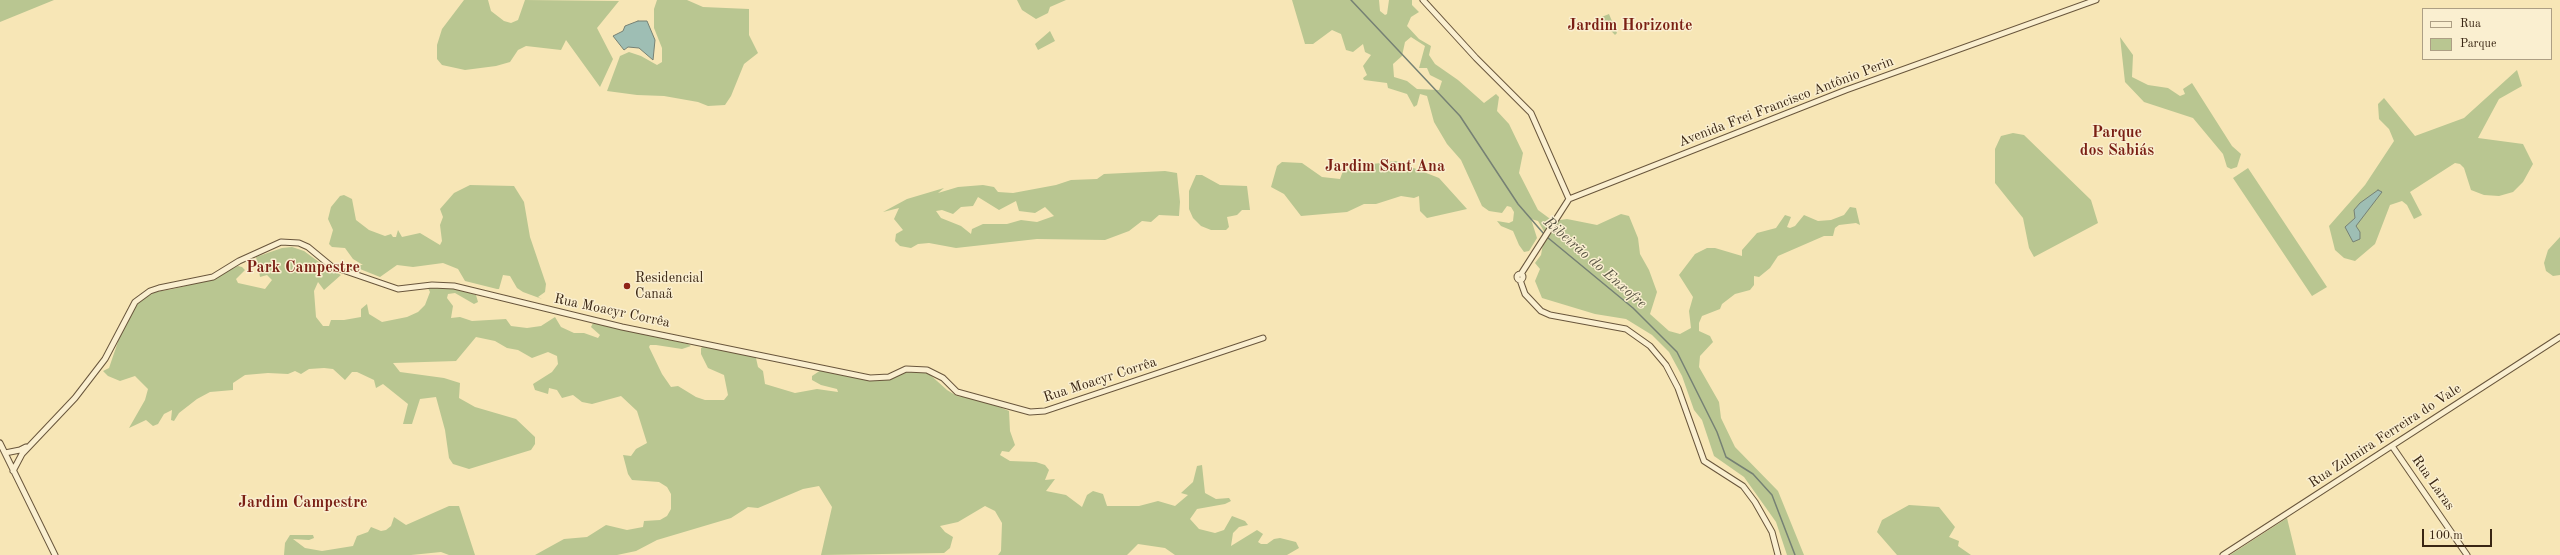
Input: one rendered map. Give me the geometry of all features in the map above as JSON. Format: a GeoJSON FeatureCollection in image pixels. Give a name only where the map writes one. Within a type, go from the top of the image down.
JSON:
{"type":"FeatureCollection","features":[{"type":"Feature","properties":{"kind":"street"},"geometry":{"type":"LineString","coordinates":[[1424,0],[1476,58],[1531,113],[1570,199],[1521,277],[1525,294],[1541,311],[1550,315],[1626,329],[1650,346],[1666,365],[1678,388],[1700,454],[1714,468],[1743,486],[1752,498],[1772,532],[1778,555]]}},
{"type":"Feature","properties":{"kind":"street","name":"Avenida Frei Francisco Antônio Perin"},"geometry":{"type":"LineString","coordinates":[[1570,199],[1846,90],[2096,0]]}},
{"type":"Feature","properties":{"kind":"street","name":"Rua Moacyr Corrêa"},"geometry":{"type":"LineString","coordinates":[[13,471],[30,444],[88,383],[105,359],[129,312],[138,299],[159,288],[213,277],[239,261],[281,242],[299,243],[308,247],[331,266],[398,289],[442,284],[622,327],[870,378],[889,377],[906,369],[927,370],[942,378],[957,392],[1030,412],[1045,410],[1077,401],[1263,338]]}},
{"type":"Feature","properties":{"kind":"street","name":"Rua Zulmira Ferreira do Vale"},"geometry":{"type":"LineString","coordinates":[[2223,555],[2560,337]]}},
{"type":"Feature","properties":{"kind":"street"},"geometry":{"type":"LineString","coordinates":[[0,443],[55,555]]}},
{"type":"Feature","properties":{"kind":"street","name":"Rua Moacyr Corrêa"},"geometry":{"type":"LineString","coordinates":[[5,453],[20,450],[30,444]]}},
{"type":"Feature","properties":{"kind":"street","name":"Rua Laras"},"geometry":{"type":"LineString","coordinates":[[2392,446],[2467,555]]}},
{"type":"Feature","properties":{"kind":"green space"},"geometry":{"type":"Polygon","coordinates":[[[0,0],[54,0],[0,22],[0,0]]]}},
{"type":"Feature","properties":{"kind":"green space"},"geometry":{"type":"Polygon","coordinates":[[[464,0],[488,0],[491,11],[504,21],[511,23],[518,20],[525,0],[619,1],[597,28],[613,59],[600,87],[566,40],[561,50],[526,46],[518,50],[510,62],[496,66],[465,70],[442,65],[437,59],[437,45],[442,29],[464,0]]]}},
{"type":"Feature","properties":{"kind":"green space"},"geometry":{"type":"Polygon","coordinates":[[[657,0],[687,0],[703,7],[749,9],[749,35],[758,53],[744,64],[731,96],[725,105],[708,106],[698,102],[664,96],[637,95],[607,91],[620,56],[629,52],[641,56],[657,65],[662,62],[662,48],[654,28],[654,9],[657,0]]]}},
{"type":"Feature","properties":{"kind":"green space"},"geometry":{"type":"Polygon","coordinates":[[[1017,0],[1066,0],[1050,7],[1048,13],[1036,19],[1022,10],[1017,0]]]}},
{"type":"Feature","properties":{"kind":"green space"},"geometry":{"type":"Polygon","coordinates":[[[1292,0],[1379,0],[1380,11],[1385,15],[1387,14],[1389,0],[1412,0],[1412,5],[1419,12],[1411,17],[1407,26],[1419,39],[1431,46],[1429,55],[1435,64],[1458,80],[1484,103],[1496,94],[1499,97],[1497,111],[1509,124],[1523,153],[1519,173],[1538,210],[1553,221],[1567,219],[1597,225],[1621,214],[1629,216],[1638,238],[1640,254],[1649,270],[1657,292],[1650,314],[1669,331],[1680,334],[1691,328],[1689,311],[1693,297],[1679,275],[1695,254],[1707,248],[1715,248],[1742,256],[1742,250],[1757,233],[1776,228],[1785,215],[1791,217],[1787,227],[1790,228],[1795,226],[1804,215],[1818,221],[1831,220],[1844,215],[1850,207],[1856,208],[1860,225],[1856,223],[1839,225],[1835,228],[1833,236],[1824,236],[1778,256],[1770,268],[1759,277],[1754,276],[1754,285],[1750,290],[1735,294],[1722,304],[1720,309],[1702,316],[1699,323],[1699,331],[1710,336],[1713,342],[1700,356],[1699,367],[1719,402],[1721,418],[1735,447],[1778,491],[1804,555],[1787,555],[1776,522],[1744,477],[1714,456],[1702,420],[1694,410],[1682,376],[1669,352],[1652,335],[1626,319],[1595,314],[1542,298],[1535,281],[1540,269],[1535,263],[1541,255],[1545,233],[1538,221],[1531,219],[1537,238],[1529,251],[1524,252],[1513,231],[1501,226],[1497,221],[1509,223],[1513,221],[1514,212],[1511,207],[1507,206],[1502,213],[1489,211],[1482,206],[1461,160],[1447,144],[1434,122],[1427,96],[1420,94],[1417,105],[1414,107],[1407,94],[1388,88],[1387,83],[1364,80],[1363,78],[1367,75],[1363,66],[1371,55],[1365,52],[1363,44],[1353,52],[1346,50],[1341,34],[1332,30],[1313,44],[1305,44],[1292,0]],[[1411,37],[1405,42],[1402,56],[1393,64],[1394,77],[1407,81],[1417,89],[1439,90],[1442,81],[1430,75],[1427,68],[1419,68],[1425,46],[1411,37]]]}},
{"type":"Feature","properties":{"kind":"green space"},"geometry":{"type":"Polygon","coordinates":[[[1609,14],[1617,33],[1615,35],[1599,18],[1609,14]]]}},
{"type":"Feature","properties":{"kind":"green space"},"geometry":{"type":"Polygon","coordinates":[[[1050,31],[1055,41],[1038,50],[1035,44],[1050,31]]]}},
{"type":"Feature","properties":{"kind":"green space"},"geometry":{"type":"Polygon","coordinates":[[[2120,37],[2133,55],[2132,77],[2148,85],[2168,88],[2180,96],[2185,94],[2183,89],[2192,83],[2232,146],[2241,154],[2237,167],[2231,169],[2227,167],[2223,154],[2193,118],[2144,102],[2125,82],[2120,37]]]}},
{"type":"Feature","properties":{"kind":"green space"},"geometry":{"type":"Polygon","coordinates":[[[2517,70],[2522,86],[2499,99],[2478,138],[2523,144],[2533,164],[2523,182],[2513,192],[2499,196],[2484,195],[2471,190],[2464,168],[2460,164],[2455,163],[2410,192],[2422,215],[2414,219],[2407,205],[2402,201],[2390,205],[2375,244],[2355,261],[2344,258],[2335,250],[2329,226],[2365,185],[2394,141],[2389,129],[2379,119],[2378,104],[2384,98],[2415,136],[2464,118],[2517,70]]]}},
{"type":"Feature","properties":{"kind":"green space"},"geometry":{"type":"Polygon","coordinates":[[[2013,133],[2024,135],[2091,200],[2098,223],[2034,257],[2029,248],[2023,218],[1995,183],[1995,149],[2001,136],[2013,133]]]}},
{"type":"Feature","properties":{"kind":"green space"},"geometry":{"type":"Polygon","coordinates":[[[1396,161],[1439,178],[1467,209],[1427,218],[1420,211],[1419,196],[1414,198],[1401,196],[1376,204],[1364,204],[1347,212],[1301,216],[1284,194],[1271,187],[1277,166],[1282,162],[1302,163],[1322,177],[1340,179],[1343,171],[1357,166],[1396,161]]]}},
{"type":"Feature","properties":{"kind":"green space"},"geometry":{"type":"Polygon","coordinates":[[[2248,168],[2327,287],[2312,296],[2233,178],[2248,168]]]}},
{"type":"Feature","properties":{"kind":"green space"},"geometry":{"type":"Polygon","coordinates":[[[1165,171],[1177,173],[1180,202],[1179,216],[1159,215],[1151,222],[1142,221],[1129,231],[1105,240],[1037,239],[956,248],[929,243],[918,244],[911,248],[900,246],[895,241],[896,234],[903,230],[894,219],[899,208],[883,212],[907,199],[944,188],[938,193],[958,187],[983,185],[994,187],[998,192],[1013,193],[1056,185],[1071,180],[1097,179],[1104,174],[1165,171]],[[978,197],[973,206],[961,207],[953,214],[942,210],[936,211],[941,218],[961,226],[971,234],[972,229],[983,224],[1007,224],[1021,220],[1037,222],[1054,216],[1045,207],[1035,213],[1019,211],[1016,201],[999,210],[978,197]]]}},
{"type":"Feature","properties":{"kind":"green space"},"geometry":{"type":"Polygon","coordinates":[[[1196,175],[1202,175],[1220,185],[1247,186],[1250,210],[1242,210],[1237,215],[1227,217],[1229,227],[1226,230],[1211,230],[1201,226],[1193,218],[1189,209],[1189,191],[1196,175]]]}},
{"type":"Feature","properties":{"kind":"green space"},"geometry":{"type":"Polygon","coordinates":[[[470,185],[514,186],[524,202],[530,237],[546,284],[545,292],[538,297],[542,299],[523,292],[517,288],[510,276],[503,275],[499,289],[497,289],[465,281],[458,269],[443,263],[413,267],[397,265],[380,277],[350,265],[363,265],[353,259],[345,248],[332,247],[329,244],[333,230],[328,219],[331,207],[340,196],[344,195],[352,199],[356,220],[369,230],[385,236],[391,234],[393,237],[396,237],[398,230],[402,237],[420,233],[440,245],[442,241],[440,225],[443,217],[440,209],[454,193],[470,185]]]}},
{"type":"Feature","properties":{"kind":"green space"},"geometry":{"type":"Polygon","coordinates":[[[2560,237],[2560,275],[2553,276],[2546,271],[2544,263],[2548,250],[2560,237]]]}},
{"type":"Feature","properties":{"kind":"green space"},"geometry":{"type":"Polygon","coordinates":[[[292,247],[304,251],[327,268],[341,275],[324,290],[318,282],[314,291],[316,317],[323,326],[329,326],[331,320],[344,320],[361,317],[361,309],[367,304],[369,314],[382,322],[407,317],[418,312],[425,305],[430,292],[428,288],[440,287],[457,289],[476,295],[478,302],[474,304],[455,293],[448,294],[447,298],[453,306],[451,318],[460,317],[472,321],[506,319],[511,326],[527,328],[541,326],[555,317],[561,327],[574,333],[584,333],[598,338],[600,335],[591,327],[593,323],[688,344],[691,346],[682,349],[656,345],[650,345],[649,347],[662,374],[671,387],[678,386],[696,397],[705,400],[724,400],[728,395],[724,375],[708,368],[701,354],[701,348],[706,345],[730,346],[748,352],[756,358],[758,367],[763,371],[765,384],[795,393],[817,389],[838,392],[837,389],[821,385],[812,380],[812,376],[821,370],[848,371],[865,379],[886,377],[903,367],[915,366],[927,372],[947,390],[957,396],[982,400],[1009,411],[1010,431],[1015,445],[1009,452],[1002,451],[1000,455],[1010,461],[1036,462],[1045,465],[1049,470],[1045,480],[1055,479],[1046,491],[1066,495],[1082,507],[1087,495],[1093,491],[1103,494],[1107,506],[1139,506],[1158,501],[1175,506],[1188,495],[1181,493],[1193,482],[1197,466],[1202,465],[1205,493],[1216,499],[1229,498],[1231,501],[1225,504],[1197,509],[1190,519],[1199,529],[1215,533],[1224,530],[1232,516],[1245,521],[1248,525],[1239,527],[1233,533],[1231,546],[1257,530],[1263,534],[1258,542],[1261,544],[1267,544],[1274,539],[1280,538],[1296,542],[1299,548],[1287,555],[1175,555],[1165,548],[1138,544],[1127,555],[998,555],[1001,551],[1002,523],[995,511],[985,506],[958,522],[940,526],[945,532],[953,537],[950,548],[944,553],[821,555],[832,507],[819,486],[803,489],[758,508],[748,507],[731,518],[657,540],[636,551],[617,555],[535,555],[564,539],[587,537],[606,525],[627,530],[643,527],[644,521],[660,520],[667,516],[671,509],[671,494],[667,487],[659,482],[632,480],[628,474],[623,455],[631,456],[636,449],[647,443],[637,411],[621,396],[592,404],[582,402],[573,395],[562,398],[557,390],[549,388],[548,394],[535,390],[533,384],[552,372],[558,364],[557,356],[548,352],[532,358],[518,350],[507,348],[495,341],[476,337],[456,361],[393,363],[400,372],[444,378],[460,383],[459,398],[475,407],[516,419],[535,437],[535,444],[531,450],[469,469],[453,464],[449,458],[445,430],[436,397],[420,399],[412,424],[403,424],[408,404],[383,384],[376,388],[374,380],[357,372],[352,372],[345,380],[333,369],[309,369],[301,374],[295,371],[288,374],[268,373],[245,375],[233,383],[233,390],[210,392],[197,399],[179,413],[174,421],[171,420],[172,410],[164,414],[158,424],[153,426],[146,420],[129,428],[145,400],[148,389],[135,376],[120,381],[108,376],[103,371],[109,368],[124,324],[138,302],[155,292],[208,280],[238,266],[245,270],[236,279],[238,283],[265,289],[272,280],[267,275],[260,277],[256,257],[282,248],[292,247]]]}},
{"type":"Feature","properties":{"kind":"green space"},"geometry":{"type":"Polygon","coordinates":[[[1909,505],[1939,507],[1955,527],[1949,537],[1959,541],[1958,546],[1971,555],[1897,555],[1877,532],[1882,520],[1909,505]]]}},
{"type":"Feature","properties":{"kind":"green space"},"geometry":{"type":"Polygon","coordinates":[[[449,506],[459,506],[475,555],[449,555],[441,552],[411,555],[284,555],[285,543],[290,535],[313,535],[314,538],[309,540],[293,539],[305,548],[322,551],[353,546],[357,536],[368,532],[371,527],[381,531],[386,530],[391,526],[394,517],[406,525],[449,506]]]}},
{"type":"Feature","properties":{"kind":"green space"},"geometry":{"type":"Polygon","coordinates":[[[2287,518],[2296,555],[2230,555],[2287,518]]]}},
{"type":"Feature","properties":{"kind":"water"},"geometry":{"type":"Polygon","coordinates":[[[638,21],[647,21],[655,40],[653,60],[639,48],[628,47],[624,50],[613,36],[623,31],[625,26],[638,21]]]}},
{"type":"Feature","properties":{"kind":"water"},"geometry":{"type":"Polygon","coordinates":[[[2378,190],[2382,192],[2356,226],[2360,232],[2360,239],[2353,242],[2345,227],[2355,218],[2354,210],[2360,203],[2378,190]]]}},
{"type":"Feature","properties":{"kind":"waterway","name":"Ribeirão do Enxofre"},"geometry":{"type":"LineString","coordinates":[[1351,0],[1460,116],[1518,204],[1544,234]]}},
{"type":"Feature","properties":{"kind":"waterway","name":"Ribeirão do Enxofre"},"geometry":{"type":"LineString","coordinates":[[1547,237],[1633,308],[1677,352],[1717,432],[1726,457],[1753,474],[1772,495],[1795,555]]}},
{"type":"Feature","properties":{"kind":"place","name":"Residencial Canaã"},"geometry":{"type":"Point","coordinates":[627,286]}},
{"type":"Feature","properties":{"kind":"district","name":"Jardim Horizonte"},"geometry":{"type":"Point","coordinates":[1630,26]}},
{"type":"Feature","properties":{"kind":"district","name":"Parque dos Sabiás"},"geometry":{"type":"Point","coordinates":[2117,142]}},
{"type":"Feature","properties":{"kind":"district","name":"Jardim Sant'Ana"},"geometry":{"type":"Point","coordinates":[1385,167]}},
{"type":"Feature","properties":{"kind":"district","name":"Park Campestre"},"geometry":{"type":"Point","coordinates":[303,268]}},
{"type":"Feature","properties":{"kind":"district","name":"Jardim Campestre"},"geometry":{"type":"Point","coordinates":[303,503]}}]}
